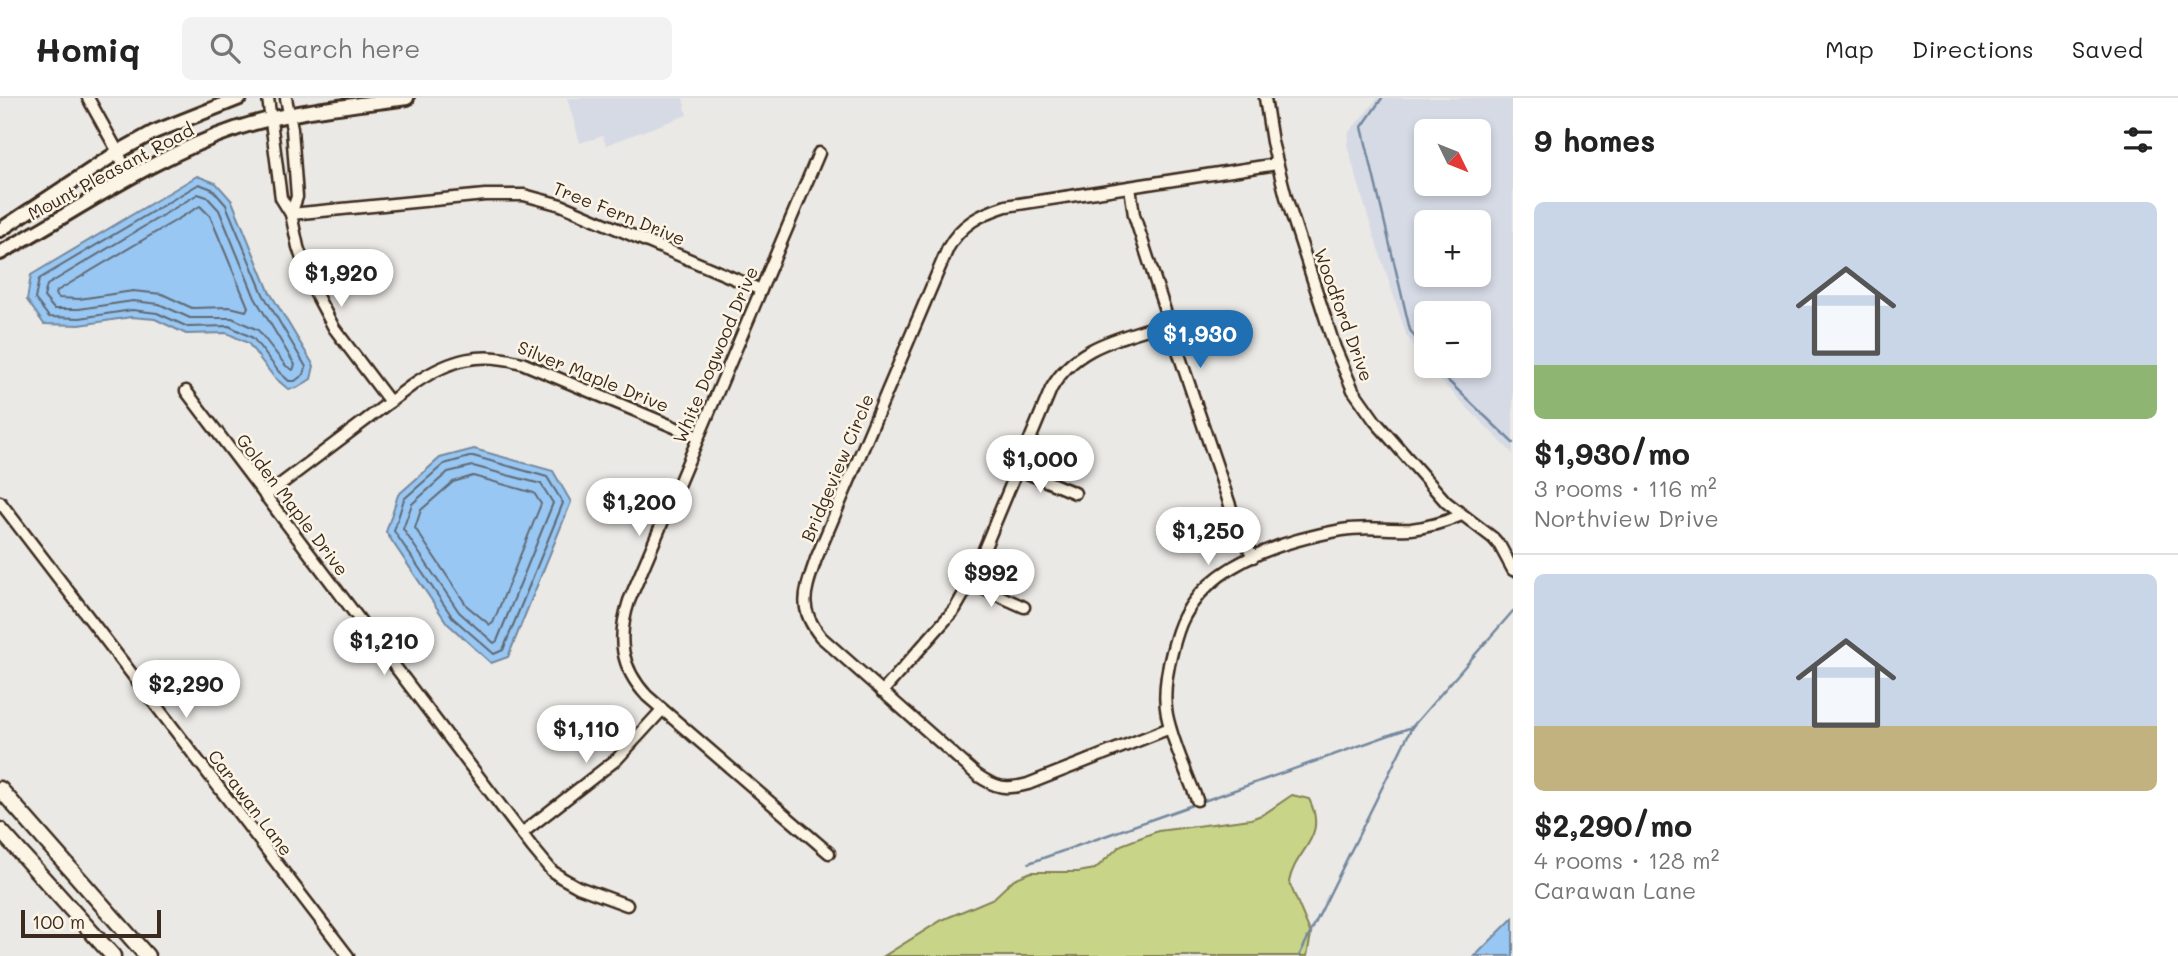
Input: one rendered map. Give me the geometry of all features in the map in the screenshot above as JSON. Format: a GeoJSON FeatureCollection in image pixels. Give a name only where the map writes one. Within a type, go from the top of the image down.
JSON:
{"type":"FeatureCollection","features":[{"type":"Feature","properties":{"kind":"highway"},"geometry":{"type":"LineString","coordinates":[[0,781],[29,822]]}},
{"type":"Feature","properties":{"kind":"highway"},"geometry":{"type":"LineString","coordinates":[[0,789],[147,956]]}},
{"type":"Feature","properties":{"kind":"highway"},"geometry":{"type":"LineString","coordinates":[[0,830],[113,956]]}},
{"type":"Feature","properties":{"kind":"main road","name":"Mount Pleasant Road"},"geometry":{"type":"LineString","coordinates":[[0,230],[154,131],[240,98]]}},
{"type":"Feature","properties":{"kind":"main road","name":"Mount Pleasant Road"},"geometry":{"type":"LineString","coordinates":[[0,253],[129,178],[190,146],[237,128],[289,114],[407,98]]}},
{"type":"Feature","properties":{"kind":"street"},"geometry":{"type":"LineString","coordinates":[[88,98],[129,178]]}},
{"type":"Feature","properties":{"kind":"street"},"geometry":{"type":"LineString","coordinates":[[268,98],[281,198],[291,214],[302,262],[334,328],[390,402]]}},
{"type":"Feature","properties":{"kind":"street"},"geometry":{"type":"LineString","coordinates":[[286,98],[297,197],[291,214]]}},
{"type":"Feature","properties":{"kind":"street","name":"Woodford Drive"},"geometry":{"type":"LineString","coordinates":[[1265,98],[1277,164],[1323,311],[1353,390],[1370,415],[1446,502],[1493,537],[1513,570]]}},
{"type":"Feature","properties":{"kind":"street","name":"White Dogwood Drive"},"geometry":{"type":"LineString","coordinates":[[819,153],[622,622],[623,648],[628,668],[641,689],[829,853]]}},
{"type":"Feature","properties":{"kind":"street","name":"Bridgeview Circle"},"geometry":{"type":"LineString","coordinates":[[1170,728],[1028,784],[1003,788],[977,775],[821,638],[811,626],[805,611],[807,584],[948,248],[969,222],[1006,206],[1277,164]]}},
{"type":"Feature","properties":{"kind":"street"},"geometry":{"type":"LineString","coordinates":[[1130,187],[1134,215],[1168,322],[1235,520],[1253,557]]}},
{"type":"Feature","properties":{"kind":"street","name":"Tree Fern Drive"},"geometry":{"type":"LineString","coordinates":[[291,214],[485,195],[524,195],[561,205],[761,290]]}},
{"type":"Feature","properties":{"kind":"street"},"geometry":{"type":"LineString","coordinates":[[882,692],[955,609],[970,583],[1051,389],[1069,363],[1098,346],[1168,322]]}},
{"type":"Feature","properties":{"kind":"street","name":"Silver Maple Drive"},"geometry":{"type":"LineString","coordinates":[[265,496],[435,369],[455,361],[474,358],[503,358],[537,368],[698,437]]}},
{"type":"Feature","properties":{"kind":"street","name":"Golden Maple Drive"},"geometry":{"type":"LineString","coordinates":[[186,391],[552,871],[573,885],[627,905]]}},
{"type":"Feature","properties":{"kind":"street"},"geometry":{"type":"LineString","coordinates":[[1017,469],[1075,493]]}},
{"type":"Feature","properties":{"kind":"street","name":"Carawan Lane"},"geometry":{"type":"LineString","coordinates":[[0,502],[348,956]]}},
{"type":"Feature","properties":{"kind":"street"},"geometry":{"type":"LineString","coordinates":[[1197,800],[1170,728],[1166,709],[1167,674],[1176,636],[1190,606],[1217,579],[1253,557],[1298,540],[1344,530],[1412,529],[1462,515]]}},
{"type":"Feature","properties":{"kind":"street"},"geometry":{"type":"LineString","coordinates":[[970,583],[1024,607]]}},
{"type":"Feature","properties":{"kind":"street"},"geometry":{"type":"LineString","coordinates":[[522,833],[617,760],[663,710]]}},
{"type":"Feature","properties":{"kind":"shaded area"},"geometry":{"type":"Polygon","coordinates":[[[567,98],[683,98],[687,115],[606,145],[603,136],[580,143],[567,98]]]}},
{"type":"Feature","properties":{"kind":"shaded area"},"geometry":{"type":"Polygon","coordinates":[[[1378,98],[1513,98],[1513,454],[1438,378],[1491,378],[1491,301],[1414,301],[1414,346],[1406,334],[1347,145],[1349,132],[1378,98]]]}},
{"type":"Feature","properties":{"kind":"green space"},"geometry":{"type":"Polygon","coordinates":[[[1292,795],[1309,799],[1314,813],[1313,834],[1292,871],[1289,882],[1311,934],[1307,956],[884,956],[942,920],[994,898],[1014,879],[1031,872],[1078,872],[1095,869],[1121,845],[1158,831],[1251,819],[1264,814],[1292,795]]]}},
{"type":"Feature","properties":{"kind":"water"},"geometry":{"type":"Polygon","coordinates":[[[197,176],[216,183],[232,201],[269,291],[314,366],[311,379],[297,388],[288,389],[274,377],[248,343],[227,333],[186,334],[155,319],[131,317],[80,325],[44,324],[27,300],[31,275],[197,176]]]}},
{"type":"Feature","properties":{"kind":"water"},"geometry":{"type":"Polygon","coordinates":[[[474,449],[553,471],[571,502],[508,657],[491,663],[447,623],[386,532],[398,495],[440,458],[474,449]]]}},
{"type":"Feature","properties":{"kind":"water"},"geometry":{"type":"Polygon","coordinates":[[[1513,918],[1513,956],[1475,956],[1513,918]]]}},
{"type":"Feature","properties":{"kind":"waterway"},"geometry":{"type":"LineString","coordinates":[[1382,98],[1362,127],[1410,330],[1414,336]]}},
{"type":"Feature","properties":{"kind":"waterway"},"geometry":{"type":"LineString","coordinates":[[1445,378],[1513,443]]}},
{"type":"Feature","properties":{"kind":"waterway"},"geometry":{"type":"LineString","coordinates":[[1299,956],[1412,727],[1513,611]]}},
{"type":"Feature","properties":{"kind":"waterway"},"geometry":{"type":"LineString","coordinates":[[1029,863],[1412,727]]}}]}
